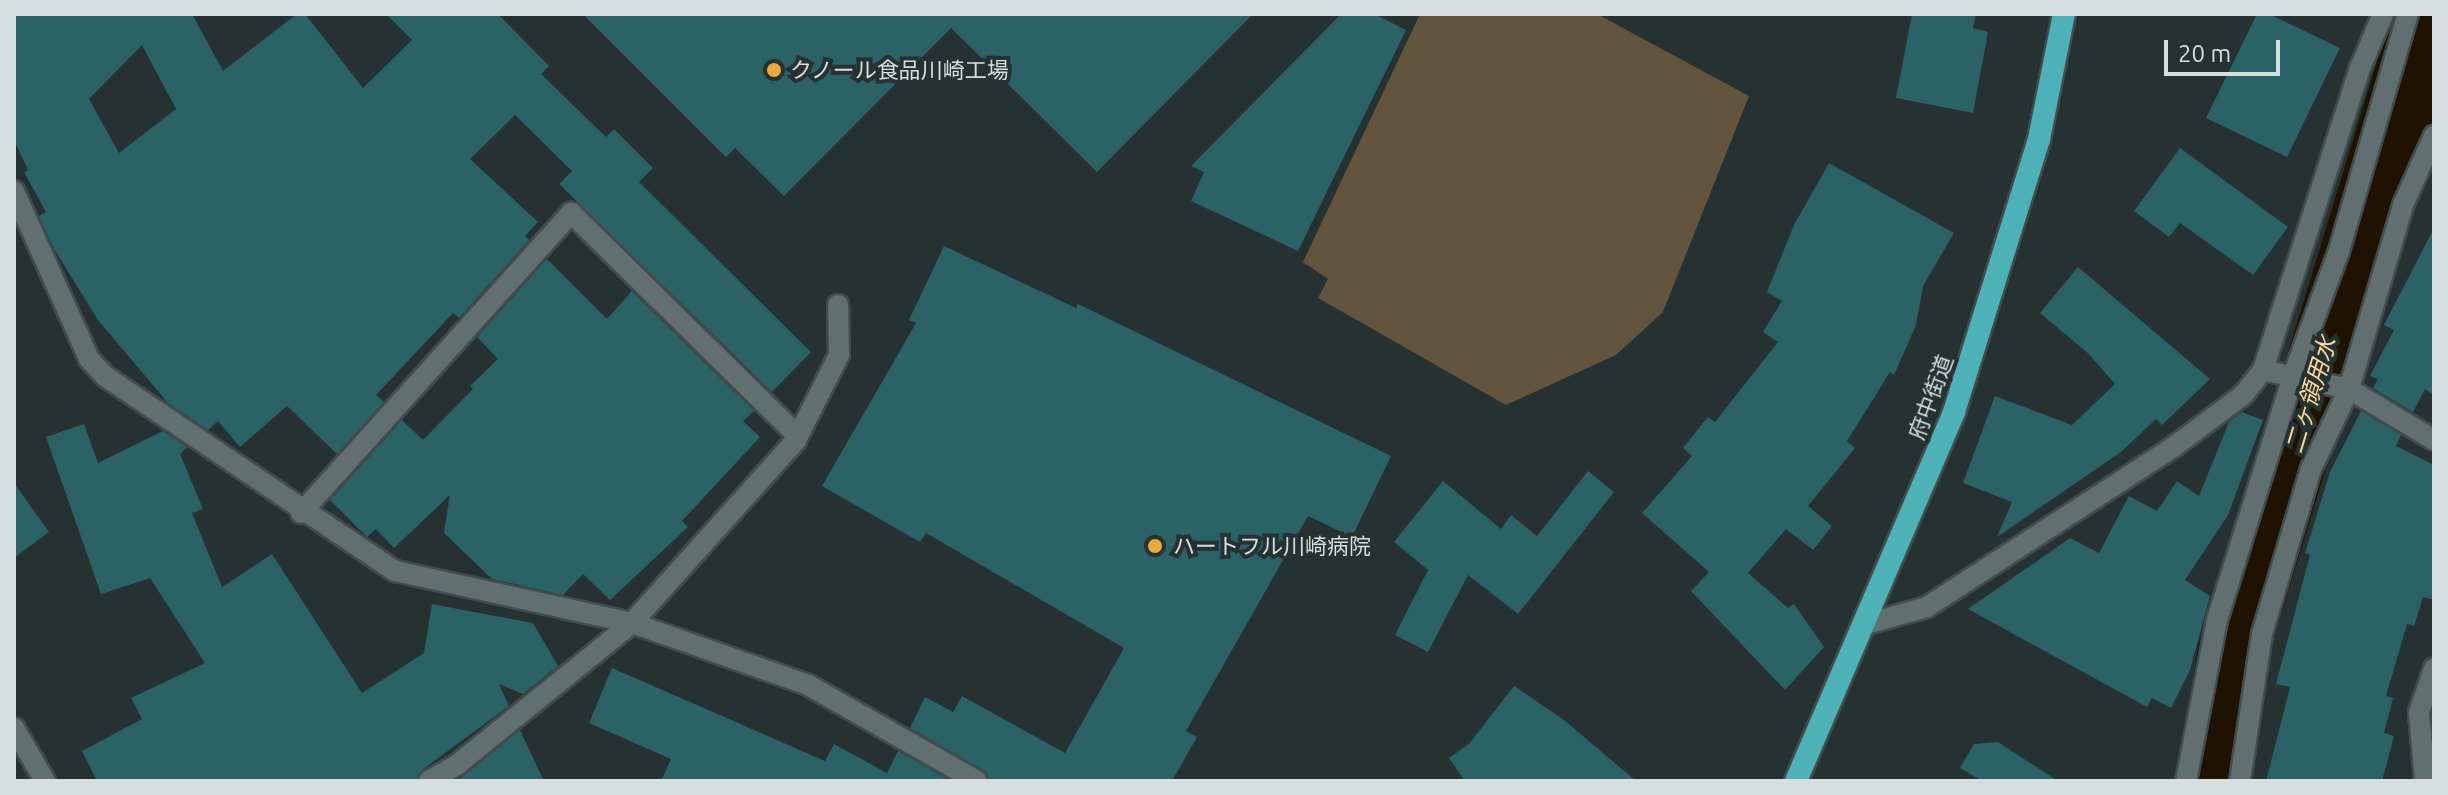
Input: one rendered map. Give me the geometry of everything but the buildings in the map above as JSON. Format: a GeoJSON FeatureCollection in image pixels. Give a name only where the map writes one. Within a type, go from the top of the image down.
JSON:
{"type":"FeatureCollection","features":[{"type":"Feature","properties":{"kind":"highway","name":"府中街道"},"geometry":{"type":"LineString","coordinates":[[1796,781],[1867,624],[1943,440],[2000,276],[2039,139],[2064,14]]}},
{"type":"Feature","properties":{"kind":"street"},"geometry":{"type":"LineString","coordinates":[[1867,624],[1927,607],[2184,439],[2243,395],[2263,370],[2360,68],[2383,14]]}},
{"type":"Feature","properties":{"kind":"street"},"geometry":{"type":"LineString","coordinates":[[2186,781],[2217,620],[2339,251],[2408,14]]}},
{"type":"Feature","properties":{"kind":"street"},"geometry":{"type":"LineString","coordinates":[[2240,781],[2262,634],[2311,469],[2403,205],[2434,136]]}},
{"type":"Feature","properties":{"kind":"street"},"geometry":{"type":"LineString","coordinates":[[14,191],[89,359],[106,377],[301,513],[395,571],[632,623],[808,685],[977,781]]}},
{"type":"Feature","properties":{"kind":"street"},"geometry":{"type":"LineString","coordinates":[[301,513],[571,213],[798,436]]}},
{"type":"Feature","properties":{"kind":"street"},"geometry":{"type":"LineString","coordinates":[[429,781],[458,764],[632,623],[798,436],[839,355],[838,305]]}},
{"type":"Feature","properties":{"kind":"street"},"geometry":{"type":"LineString","coordinates":[[2263,370],[2340,387],[2434,440]]}},
{"type":"Feature","properties":{"kind":"street"},"geometry":{"type":"LineString","coordinates":[[2425,781],[2419,712],[2434,669]]}},
{"type":"Feature","properties":{"kind":"street"},"geometry":{"type":"LineString","coordinates":[[14,728],[45,781]]}},
{"type":"Feature","properties":{"kind":"shaded area"},"geometry":{"type":"Polygon","coordinates":[[[1420,14],[1597,14],[1749,96],[1663,312],[1616,355],[1506,405],[1318,298],[1328,279],[1303,262],[1420,14]]]}},
{"type":"Feature","properties":{"kind":"waterway","name":"二ヶ領用水"},"geometry":{"type":"LineString","coordinates":[[2212,781],[2233,652],[2428,14]]}},
{"type":"Feature","properties":{"kind":"place","name":"クノール食品川崎工場"},"geometry":{"type":"Point","coordinates":[774,70]}},
{"type":"Feature","properties":{"kind":"place","name":"ハートフル川崎病院"},"geometry":{"type":"Point","coordinates":[1155,546]}}]}
